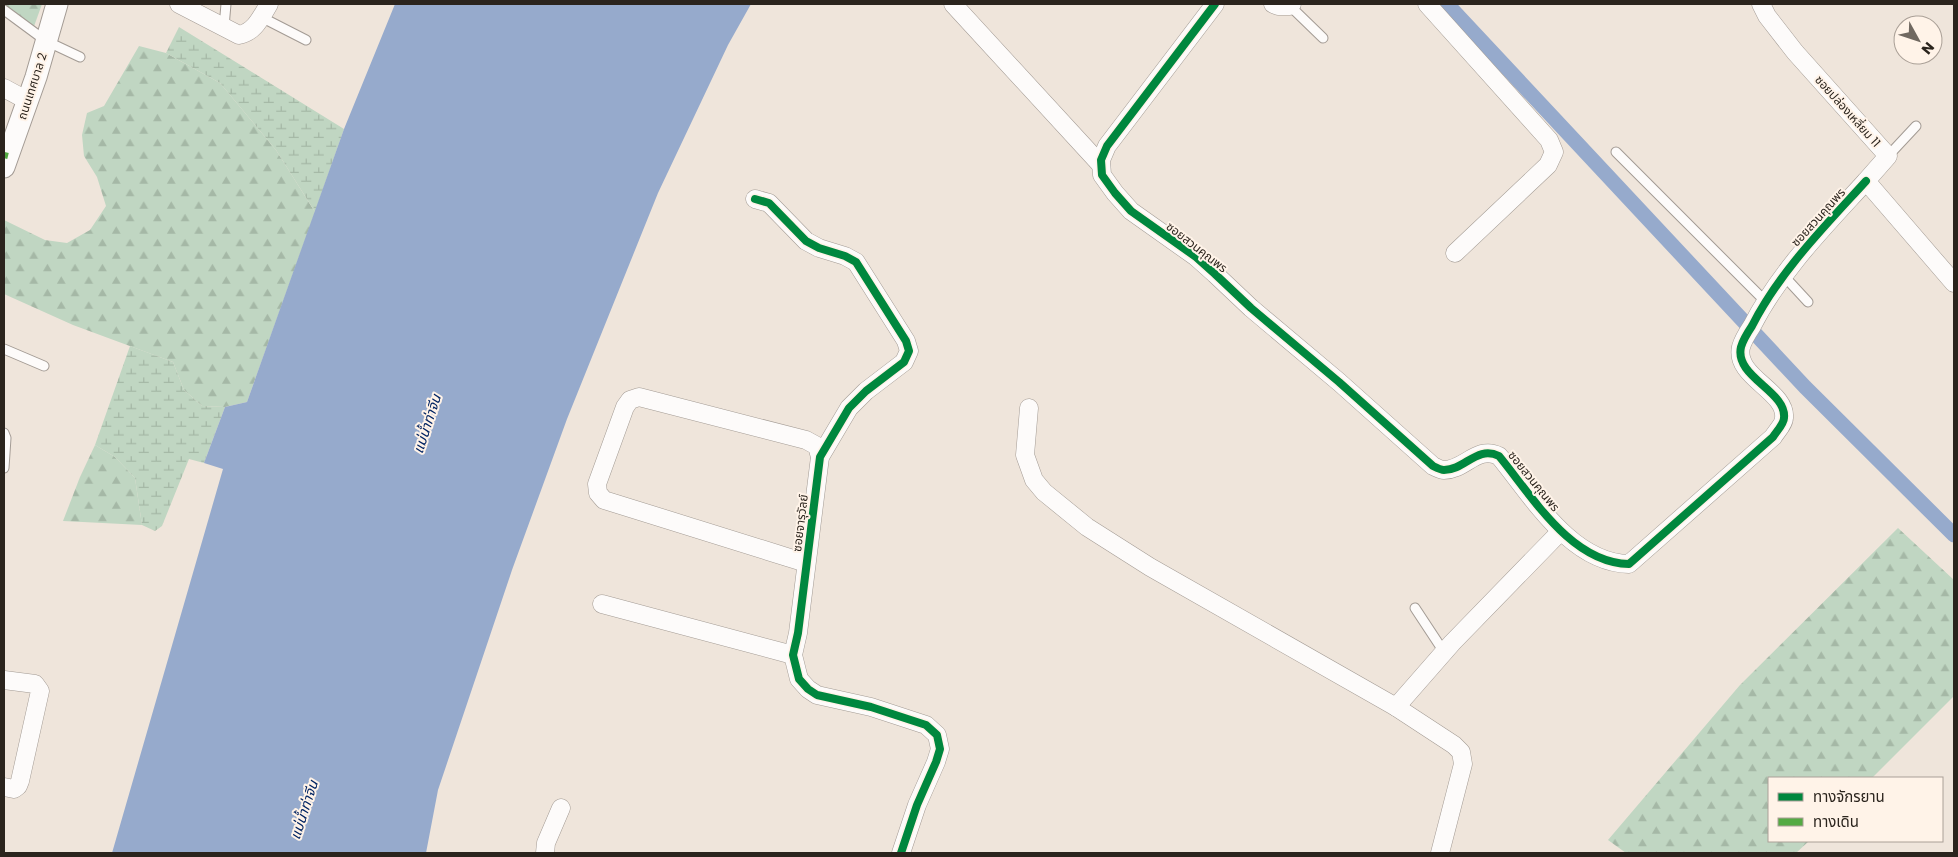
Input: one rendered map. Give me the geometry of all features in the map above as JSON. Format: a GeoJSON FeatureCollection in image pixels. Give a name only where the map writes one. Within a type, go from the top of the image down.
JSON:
{"type":"FeatureCollection","features":[{"type":"Feature","properties":{"kind":"street","name":"ถนนเทศบาล 2"},"geometry":{"type":"LineString","coordinates":[[4,167],[28,101],[57,4]]}},
{"type":"Feature","properties":{"kind":"street"},"geometry":{"type":"LineString","coordinates":[[179,4],[239,34],[246,33],[255,27],[265,10]]}},
{"type":"Feature","properties":{"kind":"street"},"geometry":{"type":"LineString","coordinates":[[953,4],[1101,166]]}},
{"type":"Feature","properties":{"kind":"street"},"geometry":{"type":"LineString","coordinates":[[1101,166],[1107,146],[1215,4]]}},
{"type":"Feature","properties":{"kind":"street"},"geometry":{"type":"LineString","coordinates":[[1426,4],[1549,140],[1554,152],[1548,165],[1455,253]]}},
{"type":"Feature","properties":{"kind":"street","name":"ซอยปล่องเหลี่ยม 11"},"geometry":{"type":"LineString","coordinates":[[1761,4],[1767,16],[1795,52],[1888,156],[1866,180]]}},
{"type":"Feature","properties":{"kind":"street"},"geometry":{"type":"LineString","coordinates":[[4,88],[28,101]]}},
{"type":"Feature","properties":{"kind":"street","name":"ซอยสวนคุณพร"},"geometry":{"type":"LineString","coordinates":[[1101,166],[1102,175],[1131,210],[1209,268],[1251,308],[1434,466],[1443,471],[1452,469],[1484,452],[1491,452],[1499,456],[1560,532],[1609,562],[1629,564],[1772,437],[1784,420],[1783,406],[1748,371],[1742,359],[1741,347],[1766,302],[1795,261],[1866,180]]}},
{"type":"Feature","properties":{"kind":"street"},"geometry":{"type":"LineString","coordinates":[[1866,180],[1954,283]]}},
{"type":"Feature","properties":{"kind":"street","name":"ซอยจารุวัลย์"},"geometry":{"type":"LineString","coordinates":[[755,199],[769,203],[806,240],[818,248],[845,256],[856,262],[906,341],[909,351],[904,362],[866,391],[849,408],[820,457],[793,655],[799,679],[818,695],[871,707],[926,725],[937,735],[940,749],[917,805],[901,853]]}},
{"type":"Feature","properties":{"kind":"street"},"geometry":{"type":"LineString","coordinates":[[806,563],[604,500],[598,493],[598,484],[625,407],[630,400],[639,397],[806,440],[817,446],[820,457]]}},
{"type":"Feature","properties":{"kind":"street"},"geometry":{"type":"LineString","coordinates":[[1029,408],[1025,456],[1034,480],[1044,492],[1087,526],[1150,567],[1396,706],[1454,745],[1461,752],[1463,764],[1440,853]]}},
{"type":"Feature","properties":{"kind":"street"},"geometry":{"type":"LineString","coordinates":[[1396,706],[1444,652],[1560,532]]}},
{"type":"Feature","properties":{"kind":"street"},"geometry":{"type":"LineString","coordinates":[[602,604],[793,655]]}},
{"type":"Feature","properties":{"kind":"street"},"geometry":{"type":"LineString","coordinates":[[4,680],[34,684],[40,691],[20,781],[14,789],[4,786]]}},
{"type":"Feature","properties":{"kind":"street"},"geometry":{"type":"LineString","coordinates":[[546,853],[546,843],[561,808]]}},
{"type":"Feature","properties":{"kind":"lane"},"geometry":{"type":"LineString","coordinates":[[224,27],[226,4]]}},
{"type":"Feature","properties":{"kind":"lane"},"geometry":{"type":"LineString","coordinates":[[1285,4],[1323,38]]}},
{"type":"Feature","properties":{"kind":"lane"},"geometry":{"type":"LineString","coordinates":[[4,10],[46,42],[80,57]]}},
{"type":"Feature","properties":{"kind":"lane"},"geometry":{"type":"LineString","coordinates":[[265,10],[306,40]]}},
{"type":"Feature","properties":{"kind":"lane"},"geometry":{"type":"LineString","coordinates":[[1888,156],[1916,126]]}},
{"type":"Feature","properties":{"kind":"lane"},"geometry":{"type":"LineString","coordinates":[[1616,152],[1766,302]]}},
{"type":"Feature","properties":{"kind":"lane"},"geometry":{"type":"LineString","coordinates":[[1784,276],[1808,302]]}},
{"type":"Feature","properties":{"kind":"lane"},"geometry":{"type":"LineString","coordinates":[[4,349],[44,366]]}},
{"type":"Feature","properties":{"kind":"lane"},"geometry":{"type":"LineString","coordinates":[[4,433],[6,438],[4,468]]}},
{"type":"Feature","properties":{"kind":"lane"},"geometry":{"type":"LineString","coordinates":[[1415,608],[1444,652]]}},
{"type":"Feature","properties":{"kind":"green space"},"geometry":{"type":"Polygon","coordinates":[[[4,4],[42,4],[32,32],[4,13],[4,4]]]}},
{"type":"Feature","properties":{"kind":"green space"},"geometry":{"type":"Polygon","coordinates":[[[179,27],[344,129],[315,212],[276,150],[220,83],[166,53],[179,27]]]}},
{"type":"Feature","properties":{"kind":"green space"},"geometry":{"type":"Polygon","coordinates":[[[139,46],[166,53],[220,83],[276,150],[315,212],[247,402],[225,407],[202,406],[184,390],[173,362],[73,325],[4,294],[4,220],[45,240],[67,243],[90,230],[106,206],[97,177],[84,156],[82,135],[87,113],[104,106],[139,46]]]}},
{"type":"Feature","properties":{"kind":"green space"},"geometry":{"type":"Polygon","coordinates":[[[130,346],[173,362],[184,390],[202,406],[225,407],[204,463],[189,459],[162,526],[155,531],[142,525],[135,478],[115,457],[95,445],[130,346]]]}},
{"type":"Feature","properties":{"kind":"green space"},"geometry":{"type":"Polygon","coordinates":[[[95,445],[115,457],[135,478],[142,525],[63,521],[95,445]]]}},
{"type":"Feature","properties":{"kind":"green space"},"geometry":{"type":"Polygon","coordinates":[[[1898,528],[1954,580],[1954,696],[1873,777],[1768,777],[1768,842],[1808,842],[1796,853],[1626,853],[1608,840],[1740,685],[1898,528]]]}},
{"type":"Feature","properties":{"kind":"water","name":"แม่น้ำท่าจีน"},"geometry":{"type":"Polygon","coordinates":[[[395,4],[751,4],[728,45],[658,193],[567,419],[512,570],[438,790],[426,853],[112,853],[223,469],[204,463],[225,407],[247,402],[344,129],[395,4]]]}},
{"type":"Feature","properties":{"kind":"waterway"},"geometry":{"type":"LineString","coordinates":[[1447,4],[1805,387],[1954,535]]}},
{"type":"Feature","properties":{"kind":"marked path"},"geometry":{"type":"LineString","coordinates":[[4,155],[8,156]]}},
{"type":"Feature","properties":{"kind":"cycle path"},"geometry":{"type":"LineString","coordinates":[[1215,4],[1107,146],[1101,160],[1102,175],[1131,211],[1196,257],[1251,308],[1339,382],[1433,466],[1443,470],[1451,469],[1484,454],[1491,453],[1499,456],[1555,525],[1571,540],[1589,552],[1608,561],[1629,564],[1773,437],[1780,428],[1784,420],[1783,408],[1778,400],[1745,367],[1741,358],[1742,344],[1776,286],[1819,232],[1866,181]]}},
{"type":"Feature","properties":{"kind":"cycle path"},"geometry":{"type":"LineString","coordinates":[[755,199],[769,203],[806,241],[856,262],[906,341],[909,351],[904,362],[866,391],[849,408],[820,457],[798,633],[793,655],[799,679],[817,695],[871,707],[926,725],[937,735],[940,749],[917,805],[901,853]]}}]}
